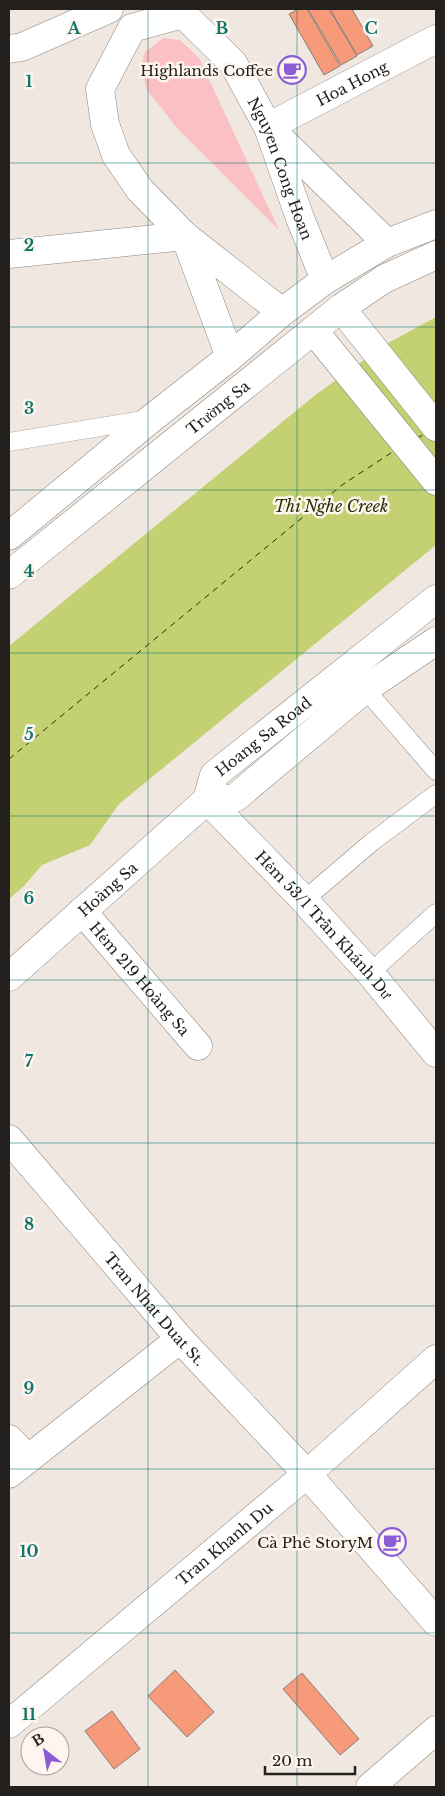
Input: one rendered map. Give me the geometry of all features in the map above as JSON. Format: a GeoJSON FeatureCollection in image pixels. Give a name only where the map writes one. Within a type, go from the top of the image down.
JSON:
{"type":"FeatureCollection","features":[{"type":"Feature","properties":{"kind":"street"},"geometry":{"type":"LineString","coordinates":[[9,50],[22,47],[109,9]]}},
{"type":"Feature","properties":{"kind":"street","name":"Nguyen Cong Hoan"},"geometry":{"type":"LineString","coordinates":[[123,18],[183,14],[234,63],[268,127],[300,218],[325,280]]}},
{"type":"Feature","properties":{"kind":"street"},"geometry":{"type":"LineString","coordinates":[[123,18],[100,89],[105,124],[116,155],[140,190],[185,236],[282,312]]}},
{"type":"Feature","properties":{"kind":"street","name":"Hoa Hong"},"geometry":{"type":"LineString","coordinates":[[268,127],[436,39]]}},
{"type":"Feature","properties":{"kind":"street"},"geometry":{"type":"LineString","coordinates":[[268,127],[387,243]]}},
{"type":"Feature","properties":{"kind":"street"},"geometry":{"type":"LineString","coordinates":[[9,536],[152,418],[230,357],[282,312],[325,280],[387,243],[436,224]]}},
{"type":"Feature","properties":{"kind":"street"},"geometry":{"type":"LineString","coordinates":[[9,254],[185,236]]}},
{"type":"Feature","properties":{"kind":"street"},"geometry":{"type":"LineString","coordinates":[[185,236],[230,357]]}},
{"type":"Feature","properties":{"kind":"street","name":"Trường Sa"},"geometry":{"type":"LineString","coordinates":[[9,575],[341,308],[384,279],[436,255]]}},
{"type":"Feature","properties":{"kind":"street"},"geometry":{"type":"LineString","coordinates":[[341,308],[436,427]]}},
{"type":"Feature","properties":{"kind":"street"},"geometry":{"type":"LineString","coordinates":[[314,331],[436,481]]}},
{"type":"Feature","properties":{"kind":"street","name":"Hoang Sa Road"},"geometry":{"type":"LineString","coordinates":[[436,598],[214,775],[207,800],[234,798],[365,689],[436,641]]}},
{"type":"Feature","properties":{"kind":"street","name":"Hẻm 53/1 Trần Khánh Dư"},"geometry":{"type":"LineString","coordinates":[[207,800],[304,900],[433,1044]]}},
{"type":"Feature","properties":{"kind":"street","name":"Hoàng Sa"},"geometry":{"type":"LineString","coordinates":[[9,977],[207,800]]}},
{"type":"Feature","properties":{"kind":"street","name":"Hẻm 219 Hoàng Sa"},"geometry":{"type":"LineString","coordinates":[[82,911],[198,1046]]}},
{"type":"Feature","properties":{"kind":"street","name":"Tran Nhat Duat St."},"geometry":{"type":"LineString","coordinates":[[9,1139],[180,1339],[307,1474],[436,1622]]}},
{"type":"Feature","properties":{"kind":"street"},"geometry":{"type":"LineString","coordinates":[[9,1439],[18,1467],[180,1339]]}},
{"type":"Feature","properties":{"kind":"street","name":"Tran Khanh Du"},"geometry":{"type":"LineString","coordinates":[[9,1724],[307,1474],[436,1359]]}},
{"type":"Feature","properties":{"kind":"street"},"geometry":{"type":"LineString","coordinates":[[370,1787],[436,1730]]}},
{"type":"Feature","properties":{"kind":"lane"},"geometry":{"type":"LineString","coordinates":[[9,442],[152,418]]}},
{"type":"Feature","properties":{"kind":"lane"},"geometry":{"type":"LineString","coordinates":[[365,689],[436,771]]}},
{"type":"Feature","properties":{"kind":"lane"},"geometry":{"type":"LineString","coordinates":[[304,900],[372,842],[436,794]]}},
{"type":"Feature","properties":{"kind":"lane"},"geometry":{"type":"LineString","coordinates":[[370,973],[436,913]]}},
{"type":"Feature","properties":{"kind":"shaded area"},"geometry":{"type":"Polygon","coordinates":[[[163,38],[180,40],[199,58],[279,230],[177,128],[147,90],[141,66],[145,52],[163,38]]]}},
{"type":"Feature","properties":{"kind":"water","name":"Thi Nghe Creek"},"geometry":{"type":"Polygon","coordinates":[[[436,317],[436,545],[119,804],[90,845],[42,865],[24,886],[9,899],[9,646],[314,396],[388,343],[436,317]]]}},
{"type":"Feature","properties":{"kind":"building"},"geometry":{"type":"Polygon","coordinates":[[[298,9],[307,9],[340,66],[324,75],[289,14],[298,9]]]}},
{"type":"Feature","properties":{"kind":"building"},"geometry":{"type":"Polygon","coordinates":[[[308,9],[329,9],[357,56],[341,65],[308,9]]]}},
{"type":"Feature","properties":{"kind":"building"},"geometry":{"type":"Polygon","coordinates":[[[330,9],[352,9],[373,46],[357,55],[330,9]]]}},
{"type":"Feature","properties":{"kind":"building"},"geometry":{"type":"Polygon","coordinates":[[[175,1670],[214,1712],[187,1737],[148,1696],[175,1670]]]}},
{"type":"Feature","properties":{"kind":"building"},"geometry":{"type":"Polygon","coordinates":[[[302,1673],[359,1739],[340,1755],[283,1689],[302,1673]]]}},
{"type":"Feature","properties":{"kind":"building"},"geometry":{"type":"Polygon","coordinates":[[[112,1711],[140,1749],[114,1769],[85,1731],[112,1711]]]}},
{"type":"Feature","properties":{"kind":"ferry route"},"geometry":{"type":"LineString","coordinates":[[417,438],[425,434]]}},
{"type":"Feature","properties":{"kind":"ferry route"},"geometry":{"type":"LineString","coordinates":[[9,759],[342,485],[394,451]]}},
{"type":"Feature","properties":{"kind":"place","name":"Highlands Coffee"},"geometry":{"type":"Point","coordinates":[292,70]}},
{"type":"Feature","properties":{"kind":"place","name":"Cà Phê StoryM"},"geometry":{"type":"Point","coordinates":[392,1542]}}]}
